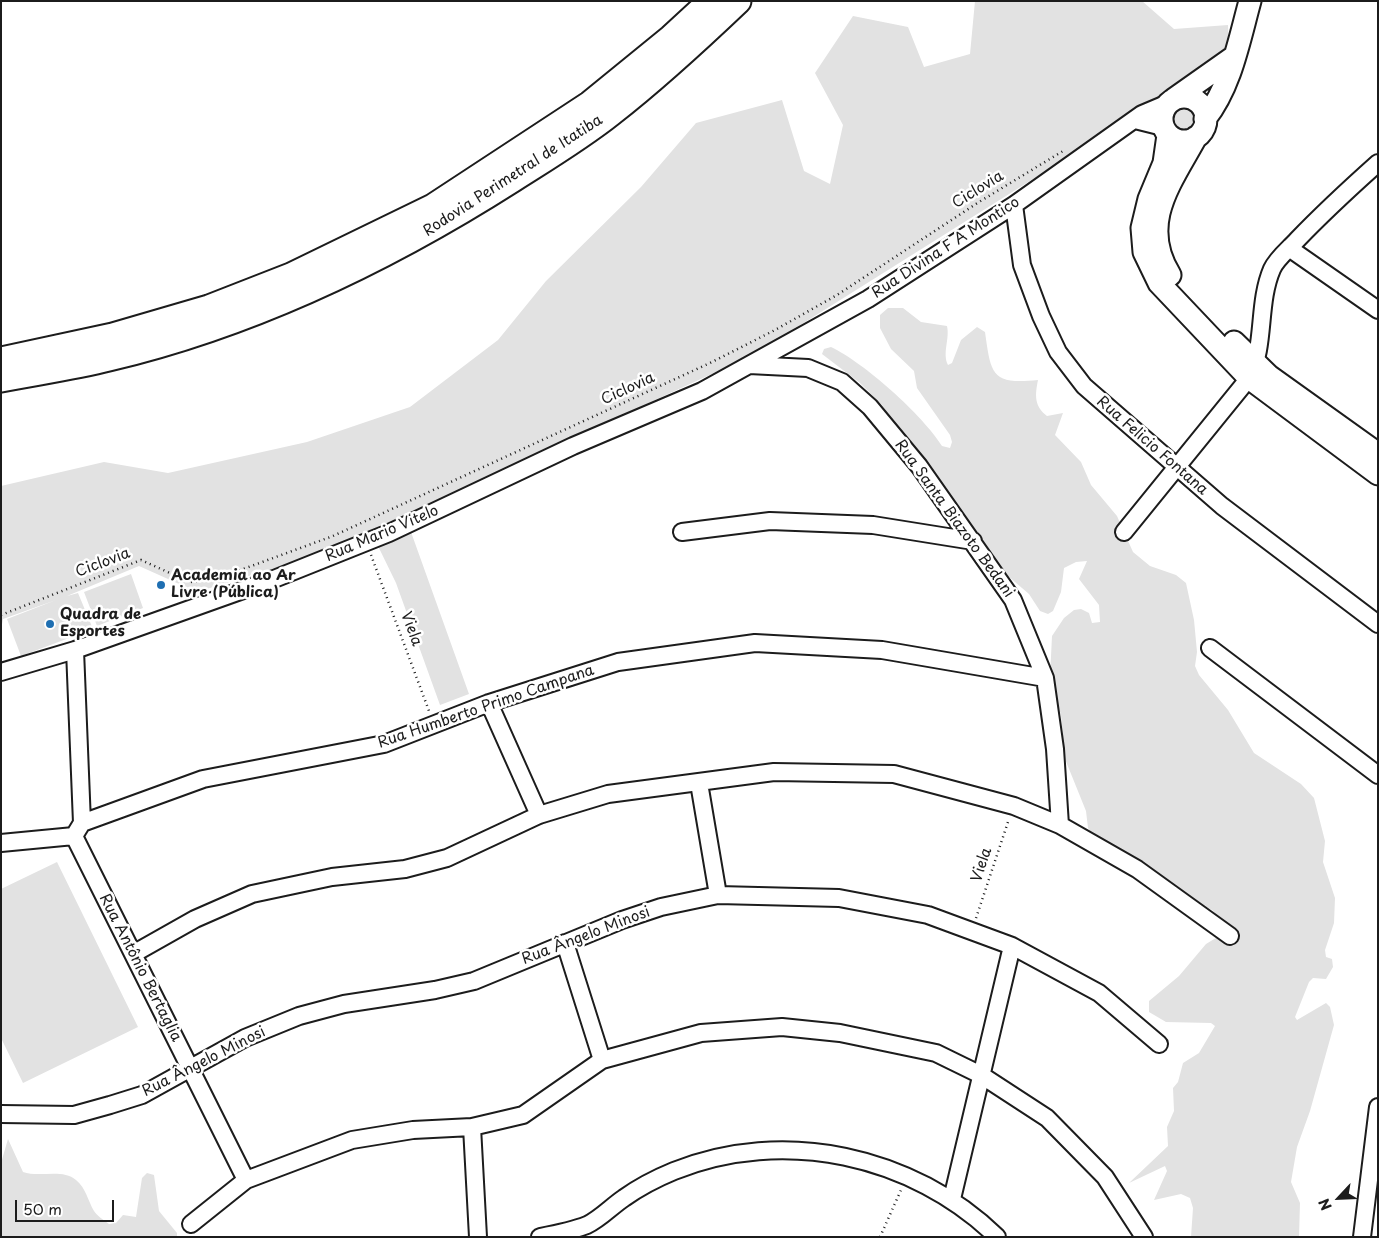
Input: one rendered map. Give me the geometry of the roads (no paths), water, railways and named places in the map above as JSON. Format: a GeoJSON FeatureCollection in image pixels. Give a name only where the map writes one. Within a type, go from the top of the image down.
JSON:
{"type":"FeatureCollection","features":[{"type":"Feature","properties":{"kind":"highway","name":"Rodovia Perimetral de Itatiba"},"geometry":{"type":"LineString","coordinates":[[1,360],[114,336],[209,308],[291,276],[424,211],[590,104],[671,38],[711,1]]}},
{"type":"Feature","properties":{"kind":"highway","name":"Rodovia Perimetral de Itatiba"},"geometry":{"type":"LineString","coordinates":[[1,379],[109,358],[163,343],[288,298],[382,256],[453,218],[548,158],[610,114],[680,56],[738,1]]}},
{"type":"Feature","properties":{"kind":"main road"},"geometry":{"type":"LineString","coordinates":[[1250,1],[1235,56],[1213,109],[1159,208],[1155,232],[1159,252],[1169,274],[1252,371],[1269,376],[1378,454]]}},
{"type":"Feature","properties":{"kind":"main road"},"geometry":{"type":"LineString","coordinates":[[1235,56],[1171,101],[1162,115],[1166,131],[1166,156],[1149,199],[1142,228],[1144,252],[1159,283],[1252,371],[1378,474]]}},
{"type":"Feature","properties":{"kind":"main road"},"geometry":{"type":"LineString","coordinates":[[1171,101],[1188,97],[1200,104],[1201,128]]}},
{"type":"Feature","properties":{"kind":"main road"},"geometry":{"type":"LineString","coordinates":[[1166,131],[1182,141],[1201,128]]}},
{"type":"Feature","properties":{"kind":"street","name":"Rua Divina F A Montico"},"geometry":{"type":"LineString","coordinates":[[749,365],[868,299],[1014,206],[1149,110],[1171,101]]}},
{"type":"Feature","properties":{"kind":"street"},"geometry":{"type":"LineString","coordinates":[[1135,120],[1166,131]]}},
{"type":"Feature","properties":{"kind":"street"},"geometry":{"type":"LineString","coordinates":[[1124,532],[1177,468],[1252,371],[1272,269],[1289,248],[1321,215],[1378,163]]}},
{"type":"Feature","properties":{"kind":"street","name":"Rua Felicio Fontana"},"geometry":{"type":"LineString","coordinates":[[1014,206],[1022,265],[1041,316],[1058,352],[1084,386],[1222,506],[1378,624]]}},
{"type":"Feature","properties":{"kind":"street"},"geometry":{"type":"LineString","coordinates":[[1289,248],[1378,310]]}},
{"type":"Feature","properties":{"kind":"street","name":"Rua Santa Biazoto Bedani"},"geometry":{"type":"LineString","coordinates":[[749,365],[808,368],[842,382],[870,408],[919,466],[1013,600],[1045,678],[1055,749],[1060,825]]}},
{"type":"Feature","properties":{"kind":"street","name":"Rua Mario Vitelo"},"geometry":{"type":"LineString","coordinates":[[1,672],[75,650],[274,579],[366,542],[573,446],[702,392],[749,365]]}},
{"type":"Feature","properties":{"kind":"street"},"geometry":{"type":"LineString","coordinates":[[682,532],[770,521],[873,525],[973,542]]}},
{"type":"Feature","properties":{"kind":"street","name":"Rua Humberto Primo Campana"},"geometry":{"type":"LineString","coordinates":[[1,843],[78,830],[203,779],[384,744],[489,703],[618,662],[755,643],[882,650],[1045,678]]}},
{"type":"Feature","properties":{"kind":"street"},"geometry":{"type":"LineString","coordinates":[[1210,648],[1378,775]]}},
{"type":"Feature","properties":{"kind":"street"},"geometry":{"type":"LineString","coordinates":[[75,650],[78,830]]}},
{"type":"Feature","properties":{"kind":"street"},"geometry":{"type":"LineString","coordinates":[[489,703],[539,815]]}},
{"type":"Feature","properties":{"kind":"street"},"geometry":{"type":"LineString","coordinates":[[133,954],[195,919],[252,894],[332,877],[405,870],[447,858],[539,815],[608,794],[700,784],[774,772],[894,774],[1014,806],[1060,825],[1138,870],[1230,936]]}},
{"type":"Feature","properties":{"kind":"street"},"geometry":{"type":"LineString","coordinates":[[700,784],[718,895]]}},
{"type":"Feature","properties":{"kind":"street","name":"Rua Antônio Bertaglia"},"geometry":{"type":"LineString","coordinates":[[78,830],[133,954],[246,1180]]}},
{"type":"Feature","properties":{"kind":"street","name":"Rua Ângelo Minosi"},"geometry":{"type":"LineString","coordinates":[[1,1114],[74,1115],[142,1095],[189,1067],[245,1038],[299,1016],[344,1004],[435,990],[474,981],[565,943],[661,907],[718,895],[839,898],[928,915],[1012,946],[1100,993],[1159,1044]]}},
{"type":"Feature","properties":{"kind":"street"},"geometry":{"type":"LineString","coordinates":[[565,943],[602,1060]]}},
{"type":"Feature","properties":{"kind":"street"},"geometry":{"type":"LineString","coordinates":[[952,1200],[1012,946]]}},
{"type":"Feature","properties":{"kind":"street"},"geometry":{"type":"LineString","coordinates":[[191,1224],[246,1180],[352,1140],[413,1130],[472,1127],[523,1115],[602,1060],[701,1033],[782,1027],[840,1034],[936,1053],[980,1075],[1047,1118],[1105,1177],[1144,1237]]}},
{"type":"Feature","properties":{"kind":"street"},"geometry":{"type":"LineString","coordinates":[[1362,1237],[1378,1106]]}},
{"type":"Feature","properties":{"kind":"street"},"geometry":{"type":"LineString","coordinates":[[472,1127],[478,1237]]}},
{"type":"Feature","properties":{"kind":"street"},"geometry":{"type":"LineString","coordinates":[[540,1237],[561,1233],[594,1231],[625,1196],[674,1171],[736,1152],[820,1152],[860,1159],[907,1177],[952,1200],[997,1237]]}},
{"type":"Feature","properties":{"kind":"place","name":"Academia ao Ar Livre (Pública)"},"geometry":{"type":"Point","coordinates":[161,585]}},
{"type":"Feature","properties":{"kind":"place","name":"Quadra de Esportes"},"geometry":{"type":"Point","coordinates":[50,624]}}]}
